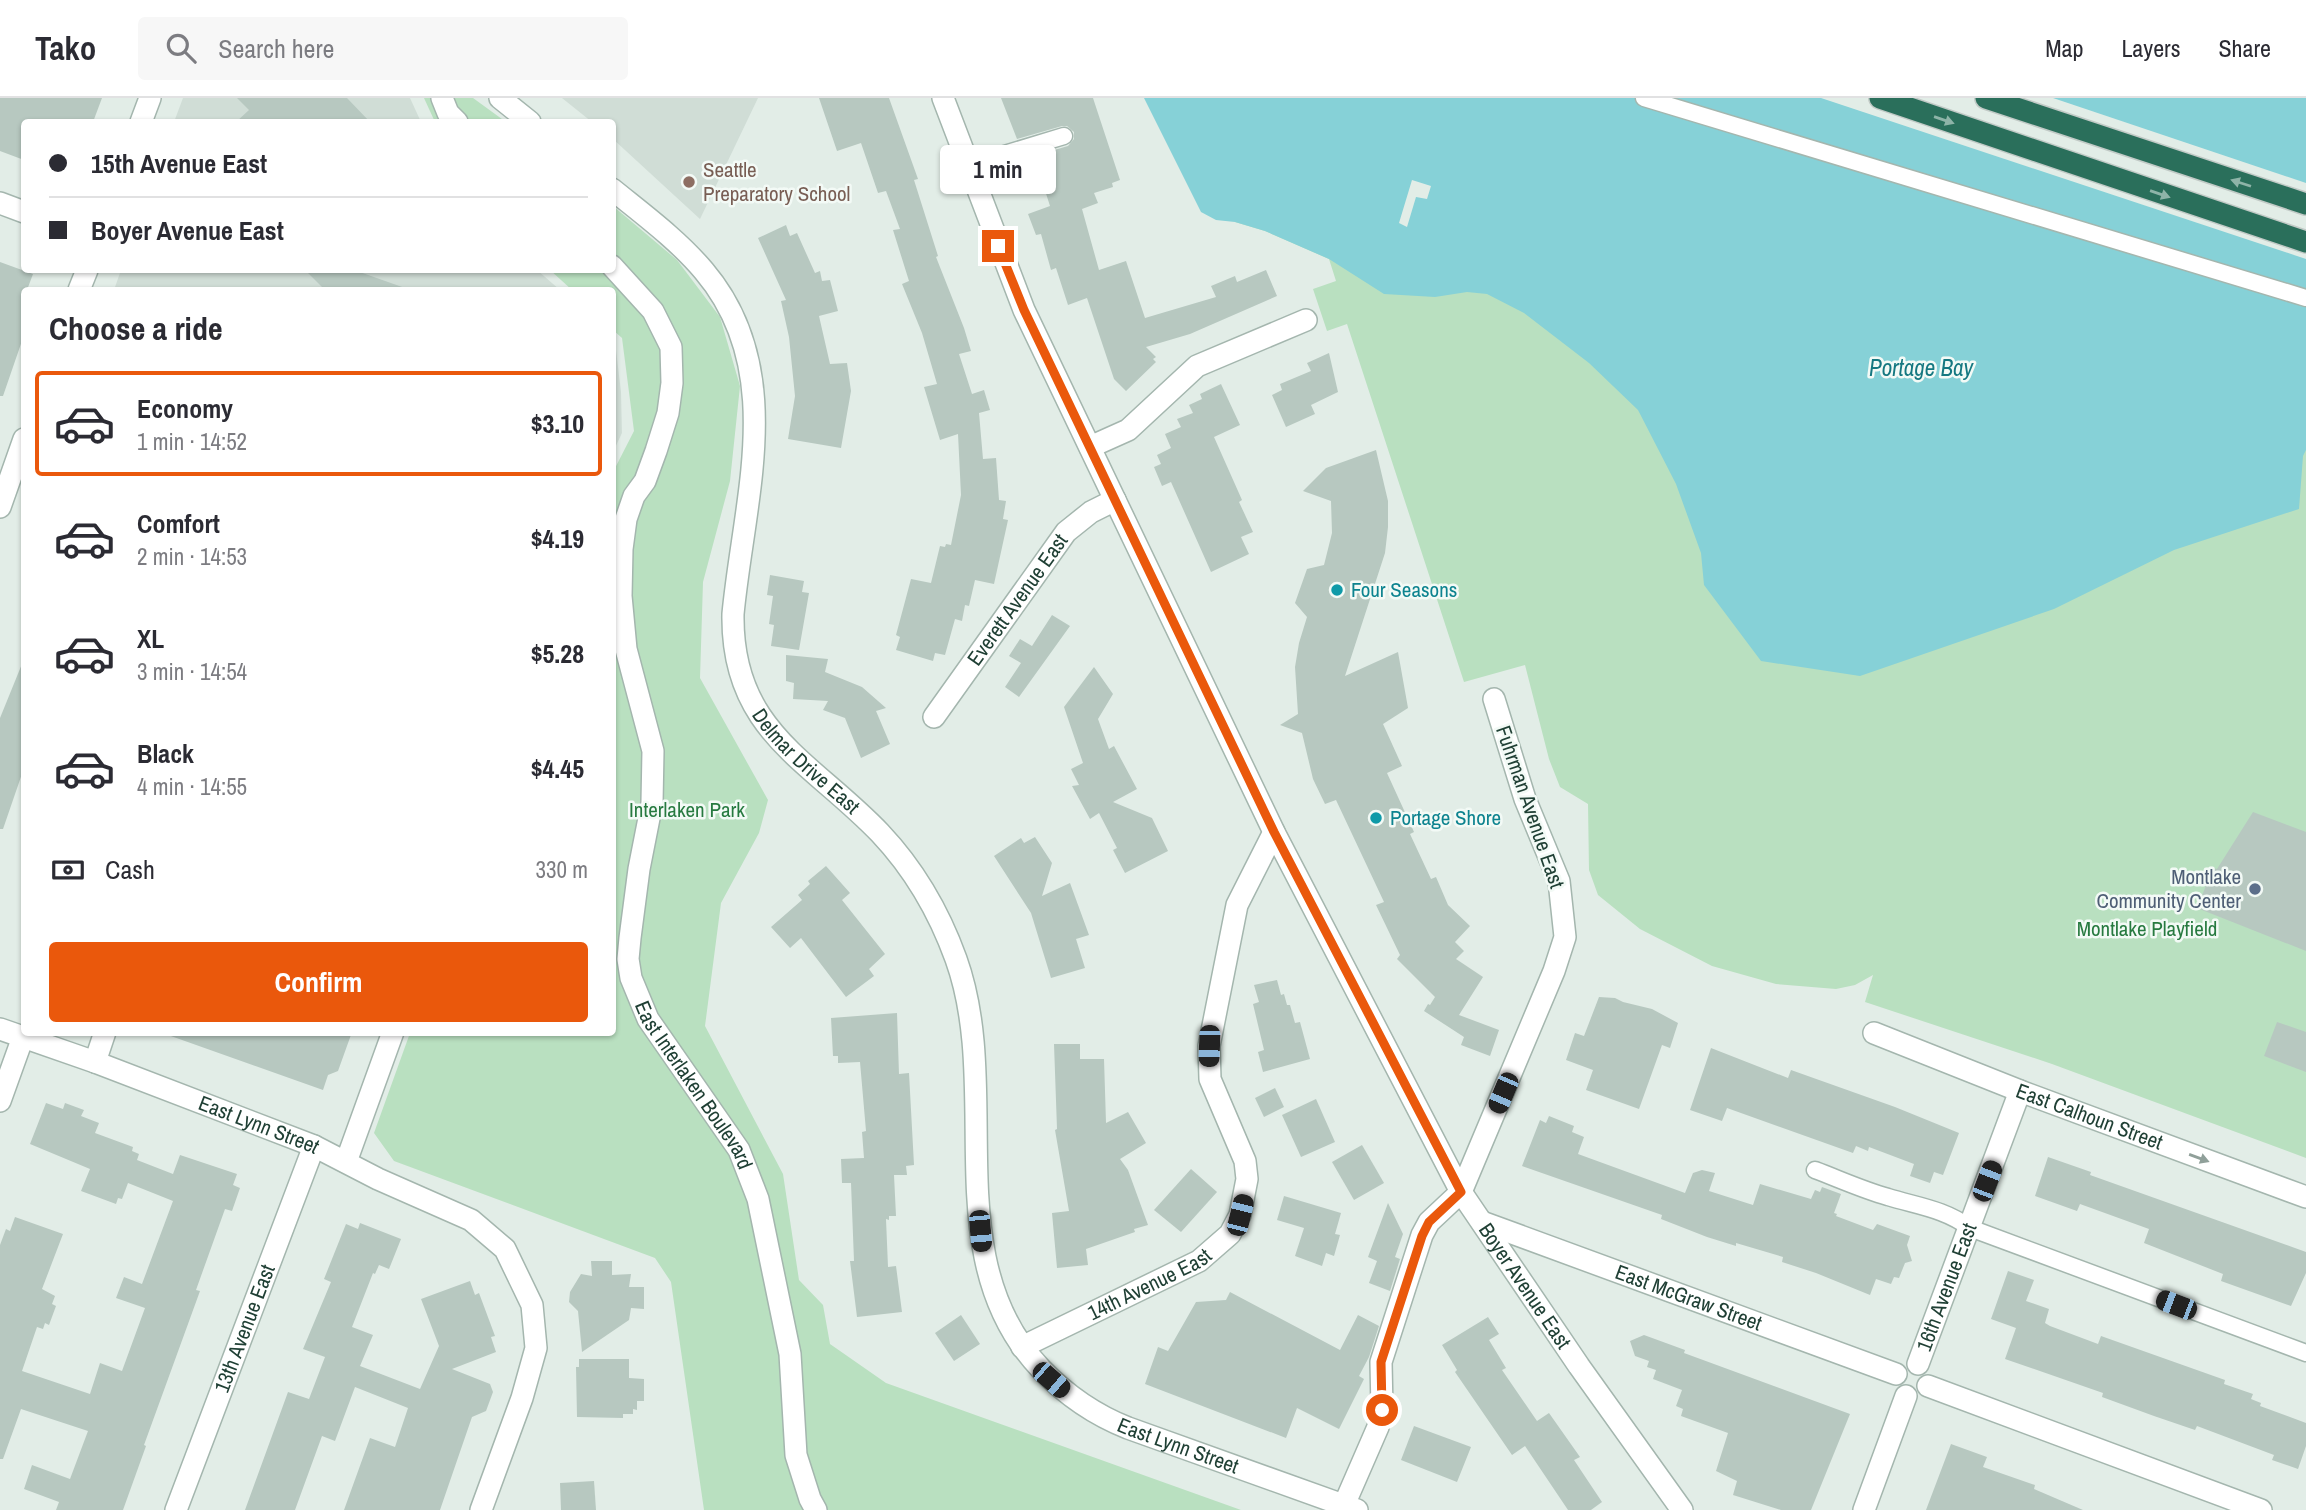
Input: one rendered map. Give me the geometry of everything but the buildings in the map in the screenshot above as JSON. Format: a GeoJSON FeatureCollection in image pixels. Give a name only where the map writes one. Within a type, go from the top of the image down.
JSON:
{"type":"FeatureCollection","features":[{"type":"Feature","properties":{"kind":"highway"},"geometry":{"type":"LineString","coordinates":[[1880,98],[2306,242]]}},
{"type":"Feature","properties":{"kind":"highway"},"geometry":{"type":"LineString","coordinates":[[1986,98],[2306,204]]}},
{"type":"Feature","properties":{"kind":"street"},"geometry":{"type":"LineString","coordinates":[[142,119],[150,98]]}},
{"type":"Feature","properties":{"kind":"street"},"geometry":{"type":"LineString","coordinates":[[442,98],[448,113],[454,119]]}},
{"type":"Feature","properties":{"kind":"street"},"geometry":{"type":"LineString","coordinates":[[499,98],[526,119]]}},
{"type":"Feature","properties":{"kind":"street","name":"Boyer Avenue East"},"geometry":{"type":"LineString","coordinates":[[943,98],[1024,310],[1274,832],[1461,1192],[1579,1366],[1682,1510]]}},
{"type":"Feature","properties":{"kind":"street","name":"Delmar Drive East"},"geometry":{"type":"LineString","coordinates":[[616,192],[675,241],[706,273],[724,300],[746,351],[756,411],[733,614],[738,667],[754,708],[776,739],[868,821],[892,846],[924,890],[947,936],[964,987],[974,1036],[982,1247],[996,1298],[1022,1347]]}},
{"type":"Feature","properties":{"kind":"street"},"geometry":{"type":"LineString","coordinates":[[0,203],[21,211]]}},
{"type":"Feature","properties":{"kind":"street","name":"East Interlaken Boulevard"},"geometry":{"type":"LineString","coordinates":[[616,270],[653,311],[671,347],[672,383],[668,413],[645,481],[634,496],[626,519],[622,549],[621,596],[626,649],[653,751],[652,803],[629,938],[631,978],[648,1019],[739,1150],[758,1199],[790,1354],[796,1455],[816,1510]]}},
{"type":"Feature","properties":{"kind":"street"},"geometry":{"type":"LineString","coordinates":[[1090,447],[1128,430],[1198,366],[1306,320]]}},
{"type":"Feature","properties":{"kind":"street"},"geometry":{"type":"LineString","coordinates":[[0,507],[21,450]]}},
{"type":"Feature","properties":{"kind":"street","name":"Everett Avenue East"},"geometry":{"type":"LineString","coordinates":[[934,717],[1066,532],[1091,512],[1115,500]]}},
{"type":"Feature","properties":{"kind":"street","name":"Fuhrman Avenue East"},"geometry":{"type":"LineString","coordinates":[[1461,1192],[1554,971],[1565,937],[1559,881],[1525,799],[1494,699]]}},
{"type":"Feature","properties":{"kind":"street","name":"14th Avenue East"},"geometry":{"type":"LineString","coordinates":[[1022,1347],[1199,1261],[1230,1234],[1240,1215],[1247,1180],[1245,1161],[1210,1079],[1209,1046],[1237,905],[1274,832]]}},
{"type":"Feature","properties":{"kind":"street","name":"East Lynn Street"},"geometry":{"type":"LineString","coordinates":[[0,1028],[314,1146],[471,1220],[505,1249],[532,1306],[536,1349],[522,1398],[481,1510]]}},
{"type":"Feature","properties":{"kind":"street","name":"East Calhoun Street"},"geometry":{"type":"LineString","coordinates":[[1874,1032],[2020,1091],[2306,1197]]}},
{"type":"Feature","properties":{"kind":"street"},"geometry":{"type":"LineString","coordinates":[[95,1062],[104,1036]]}},
{"type":"Feature","properties":{"kind":"street"},"geometry":{"type":"LineString","coordinates":[[346,1162],[392,1036]]}},
{"type":"Feature","properties":{"kind":"street"},"geometry":{"type":"LineString","coordinates":[[0,1101],[23,1037]]}},
{"type":"Feature","properties":{"kind":"street","name":"16th Avenue East"},"geometry":{"type":"LineString","coordinates":[[1919,1364],[2020,1091]]}},
{"type":"Feature","properties":{"kind":"street","name":"13th Avenue East"},"geometry":{"type":"LineString","coordinates":[[176,1510],[314,1146]]}},
{"type":"Feature","properties":{"kind":"street"},"geometry":{"type":"LineString","coordinates":[[1350,1508],[1382,1410],[1381,1362],[1422,1236],[1429,1222],[1461,1192]]}},
{"type":"Feature","properties":{"kind":"street","name":"East McGraw Street"},"geometry":{"type":"LineString","coordinates":[[1482,1222],[1896,1374]]}},
{"type":"Feature","properties":{"kind":"street","name":"East Lynn Street"},"geometry":{"type":"LineString","coordinates":[[1022,1347],[1067,1394],[1113,1422],[1350,1508]]}},
{"type":"Feature","properties":{"kind":"street"},"geometry":{"type":"LineString","coordinates":[[1906,1363],[1919,1364],[1928,1373],[1928,1386],[1918,1396],[1906,1396],[1897,1388],[1896,1374],[1906,1363]]}},
{"type":"Feature","properties":{"kind":"street"},"geometry":{"type":"LineString","coordinates":[[1928,1386],[2261,1510]]}},
{"type":"Feature","properties":{"kind":"street"},"geometry":{"type":"LineString","coordinates":[[1864,1510],[1906,1396]]}},
{"type":"Feature","properties":{"kind":"lane"},"geometry":{"type":"LineString","coordinates":[[1644,98],[2306,298]]}},
{"type":"Feature","properties":{"kind":"lane"},"geometry":{"type":"LineString","coordinates":[[968,165],[1064,136]]}},
{"type":"Feature","properties":{"kind":"lane"},"geometry":{"type":"LineString","coordinates":[[1815,1170],[1888,1197],[1943,1212],[1970,1228],[2306,1353]]}},
{"type":"Feature","properties":{"kind":"shaded area"},"geometry":{"type":"Polygon","coordinates":[[[183,98],[410,98],[420,119],[175,119],[183,98]]]}},
{"type":"Feature","properties":{"kind":"shaded area","name":"Seattle Preparatory School"},"geometry":{"type":"Polygon","coordinates":[[[562,98],[758,98],[700,219],[616,142],[616,119],[588,119],[562,98]]]}},
{"type":"Feature","properties":{"kind":"shaded area"},"geometry":{"type":"Polygon","coordinates":[[[120,273],[540,273],[557,287],[115,287],[120,273]]]}},
{"type":"Feature","properties":{"kind":"shaded area"},"geometry":{"type":"Polygon","coordinates":[[[616,350],[621,392],[622,433],[616,446],[616,350]]]}},
{"type":"Feature","properties":{"kind":"green space"},"geometry":{"type":"Polygon","coordinates":[[[424,98],[473,98],[502,119],[434,119],[424,98]]]}},
{"type":"Feature","properties":{"kind":"green space","name":"Montlake Playfield"},"geometry":{"type":"Polygon","coordinates":[[[1800,98],[2306,262],[2306,1158],[2052,1064],[1865,1002],[1873,975],[1855,985],[1836,989],[1776,984],[1712,966],[1640,929],[1598,895],[1589,870],[1588,804],[1560,787],[1549,759],[1525,665],[1464,682],[1347,324],[1327,331],[1313,289],[1336,281],[1329,259],[1265,231],[1235,222],[1800,98]]]}},
{"type":"Feature","properties":{"kind":"green space","name":"Interlaken Park"},"geometry":{"type":"Polygon","coordinates":[[[616,209],[677,260],[720,317],[740,386],[730,481],[703,582],[700,678],[768,800],[759,833],[721,903],[705,1026],[783,1174],[799,1280],[823,1305],[830,1344],[886,1383],[1241,1510],[704,1510],[671,1282],[655,1258],[394,1161],[374,1133],[409,1036],[616,1036],[616,466],[634,431],[622,338],[616,333],[616,287],[569,287],[553,273],[616,273],[616,209]]]}},
{"type":"Feature","properties":{"kind":"water","name":"Portage Bay"},"geometry":{"type":"Polygon","coordinates":[[[1144,98],[2306,98],[2306,450],[2303,456],[2299,509],[2174,550],[2054,609],[1860,676],[1761,661],[1704,585],[1701,553],[1676,484],[1638,410],[1589,363],[1524,313],[1487,294],[1467,292],[1435,297],[1384,294],[1329,259],[1265,231],[1235,222],[1216,220],[1201,212],[1144,98]]]}},
{"type":"Feature","properties":{"kind":"pier"},"geometry":{"type":"Polygon","coordinates":[[[1821,98],[2053,98],[2306,183],[2306,259],[1821,98]]]}},
{"type":"Feature","properties":{"kind":"pier"},"geometry":{"type":"Polygon","coordinates":[[[1412,180],[1431,186],[1427,199],[1416,197],[1407,227],[1399,223],[1412,180]]]}},
{"type":"Feature","properties":{"kind":"place","name":"Seattle Preparatory School"},"geometry":{"type":"Point","coordinates":[689,182]}},
{"type":"Feature","properties":{"kind":"place","name":"Four Seasons"},"geometry":{"type":"Point","coordinates":[1337,590]}},
{"type":"Feature","properties":{"kind":"place","name":"Portage Shore"},"geometry":{"type":"Point","coordinates":[1376,818]}},
{"type":"Feature","properties":{"kind":"place","name":"Montlake Community Center"},"geometry":{"type":"Point","coordinates":[2255,889]}},
{"type":"Feature","properties":{"kind":"route"},"geometry":{"type":"LineString","coordinates":[[998,246],[1024,310],[1274,832],[1461,1192],[1429,1222],[1422,1236],[1381,1362],[1382,1410]]}}]}
